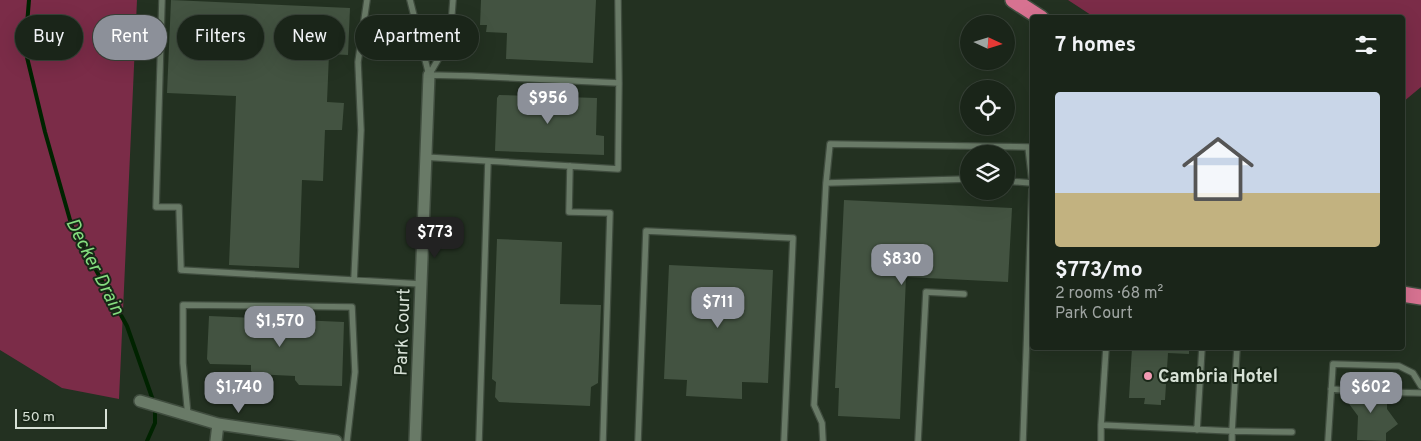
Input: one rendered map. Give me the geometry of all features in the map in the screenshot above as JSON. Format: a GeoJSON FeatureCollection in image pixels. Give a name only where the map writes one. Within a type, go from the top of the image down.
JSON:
{"type":"FeatureCollection","features":[{"type":"Feature","properties":{"kind":"highway"},"geometry":{"type":"LineString","coordinates":[[1013,0],[1036,15]]}},
{"type":"Feature","properties":{"kind":"highway"},"geometry":{"type":"LineString","coordinates":[[1405,294],[1421,297]]}},
{"type":"Feature","properties":{"kind":"street","name":"Park Court"},"geometry":{"type":"LineString","coordinates":[[415,441],[424,157],[429,75]]}},
{"type":"Feature","properties":{"kind":"street"},"geometry":{"type":"LineString","coordinates":[[140,401],[218,424],[336,441]]}},
{"type":"Feature","properties":{"kind":"street"},"geometry":{"type":"LineString","coordinates":[[216,441],[218,424]]}},
{"type":"Feature","properties":{"kind":"lane"},"geometry":{"type":"LineString","coordinates":[[162,0],[156,207],[179,208],[181,270],[421,284]]}},
{"type":"Feature","properties":{"kind":"lane"},"geometry":{"type":"LineString","coordinates":[[354,280],[361,130],[358,62],[367,0]]}},
{"type":"Feature","properties":{"kind":"lane"},"geometry":{"type":"LineString","coordinates":[[410,0],[429,75]]}},
{"type":"Feature","properties":{"kind":"lane"},"geometry":{"type":"LineString","coordinates":[[429,75],[450,39],[453,0]]}},
{"type":"Feature","properties":{"kind":"lane"},"geometry":{"type":"LineString","coordinates":[[424,157],[618,169],[618,0]]}},
{"type":"Feature","properties":{"kind":"lane"},"geometry":{"type":"LineString","coordinates":[[429,75],[619,83]]}},
{"type":"Feature","properties":{"kind":"lane"},"geometry":{"type":"LineString","coordinates":[[823,441],[822,423],[814,405],[826,183],[830,144],[1028,148],[1030,165]]}},
{"type":"Feature","properties":{"kind":"lane"},"geometry":{"type":"LineString","coordinates":[[479,441],[488,161]]}},
{"type":"Feature","properties":{"kind":"lane"},"geometry":{"type":"LineString","coordinates":[[570,166],[568,212],[610,213],[603,441]]}},
{"type":"Feature","properties":{"kind":"lane"},"geometry":{"type":"LineString","coordinates":[[826,183],[960,179]]}},
{"type":"Feature","properties":{"kind":"lane"},"geometry":{"type":"LineString","coordinates":[[1015,181],[1030,182]]}},
{"type":"Feature","properties":{"kind":"lane"},"geometry":{"type":"LineString","coordinates":[[638,441],[646,231],[793,238],[784,441]]}},
{"type":"Feature","properties":{"kind":"lane"},"geometry":{"type":"LineString","coordinates":[[1023,441],[1030,246]]}},
{"type":"Feature","properties":{"kind":"lane"},"geometry":{"type":"LineString","coordinates":[[918,441],[926,292],[964,294]]}},
{"type":"Feature","properties":{"kind":"lane"},"geometry":{"type":"LineString","coordinates":[[188,416],[184,363],[183,305],[352,307],[355,372],[347,441]]}},
{"type":"Feature","properties":{"kind":"lane"},"geometry":{"type":"LineString","coordinates":[[1101,441],[1106,350]]}},
{"type":"Feature","properties":{"kind":"lane"},"geometry":{"type":"LineString","coordinates":[[1197,430],[1202,350]]}},
{"type":"Feature","properties":{"kind":"lane"},"geometry":{"type":"LineString","coordinates":[[1232,441],[1237,350]]}},
{"type":"Feature","properties":{"kind":"lane"},"geometry":{"type":"LineString","coordinates":[[1328,441],[1333,364],[1399,366],[1413,373],[1421,386]]}},
{"type":"Feature","properties":{"kind":"lane"},"geometry":{"type":"LineString","coordinates":[[1331,389],[1359,391]]}},
{"type":"Feature","properties":{"kind":"lane"},"geometry":{"type":"LineString","coordinates":[[1374,392],[1421,393]]}},
{"type":"Feature","properties":{"kind":"lane"},"geometry":{"type":"LineString","coordinates":[[1101,424],[1197,430],[1292,432]]}},
{"type":"Feature","properties":{"kind":"shaded area"},"geometry":{"type":"Polygon","coordinates":[[[0,0],[137,0],[136,15],[93,15],[93,60],[134,60],[119,399],[62,388],[0,350],[0,0]]]}},
{"type":"Feature","properties":{"kind":"shaded area"},"geometry":{"type":"Polygon","coordinates":[[[1068,0],[1421,0],[1421,87],[1405,100],[1405,15],[1091,15],[1068,0]]]}},
{"type":"Feature","properties":{"kind":"building"},"geometry":{"type":"Polygon","coordinates":[[[171,0],[350,8],[348,55],[345,55],[345,15],[274,15],[274,60],[329,60],[327,102],[344,103],[342,130],[325,130],[323,181],[302,180],[299,268],[229,265],[236,96],[167,93],[171,0]]]}},
{"type":"Feature","properties":{"kind":"building"},"geometry":{"type":"Polygon","coordinates":[[[481,0],[596,0],[593,63],[506,59],[507,33],[486,32],[487,25],[480,25],[481,0]]]}},
{"type":"Feature","properties":{"kind":"building"},"geometry":{"type":"Polygon","coordinates":[[[499,95],[597,98],[596,135],[604,136],[604,155],[495,151],[497,98],[499,95]]]}},
{"type":"Feature","properties":{"kind":"building"},"geometry":{"type":"Polygon","coordinates":[[[844,200],[1012,208],[1008,282],[906,277],[900,419],[838,416],[839,388],[835,388],[844,200]]]}},
{"type":"Feature","properties":{"kind":"building"},"geometry":{"type":"Polygon","coordinates":[[[497,239],[562,242],[560,304],[601,305],[598,383],[591,387],[590,406],[499,402],[495,397],[496,382],[492,379],[497,239]]]}},
{"type":"Feature","properties":{"kind":"building"},"geometry":{"type":"Polygon","coordinates":[[[669,265],[773,270],[768,383],[742,382],[742,399],[686,396],[687,380],[664,379],[669,265]]]}},
{"type":"Feature","properties":{"kind":"building"},"geometry":{"type":"Polygon","coordinates":[[[209,316],[344,322],[342,386],[299,385],[295,380],[295,376],[254,374],[251,371],[251,365],[210,364],[207,359],[209,316]]]}},
{"type":"Feature","properties":{"kind":"building","name":"Cambria Hotel"},"geometry":{"type":"Polygon","coordinates":[[[1132,350],[1189,350],[1189,354],[1168,353],[1165,400],[1161,400],[1161,405],[1144,404],[1145,398],[1129,398],[1132,350]]]}},
{"type":"Feature","properties":{"kind":"building"},"geometry":{"type":"Polygon","coordinates":[[[1360,372],[1379,398],[1387,398],[1387,409],[1398,424],[1386,433],[1386,441],[1357,440],[1358,416],[1344,397],[1359,398],[1360,372]]]}},
{"type":"Feature","properties":{"kind":"waterway","name":"Decker Drain"},"geometry":{"type":"LineString","coordinates":[[29,0],[25,49],[45,132],[72,227],[127,326],[155,406],[155,423],[147,441]]}},
{"type":"Feature","properties":{"kind":"place","name":"Cambria Hotel"},"geometry":{"type":"Point","coordinates":[1148,376]}}]}
